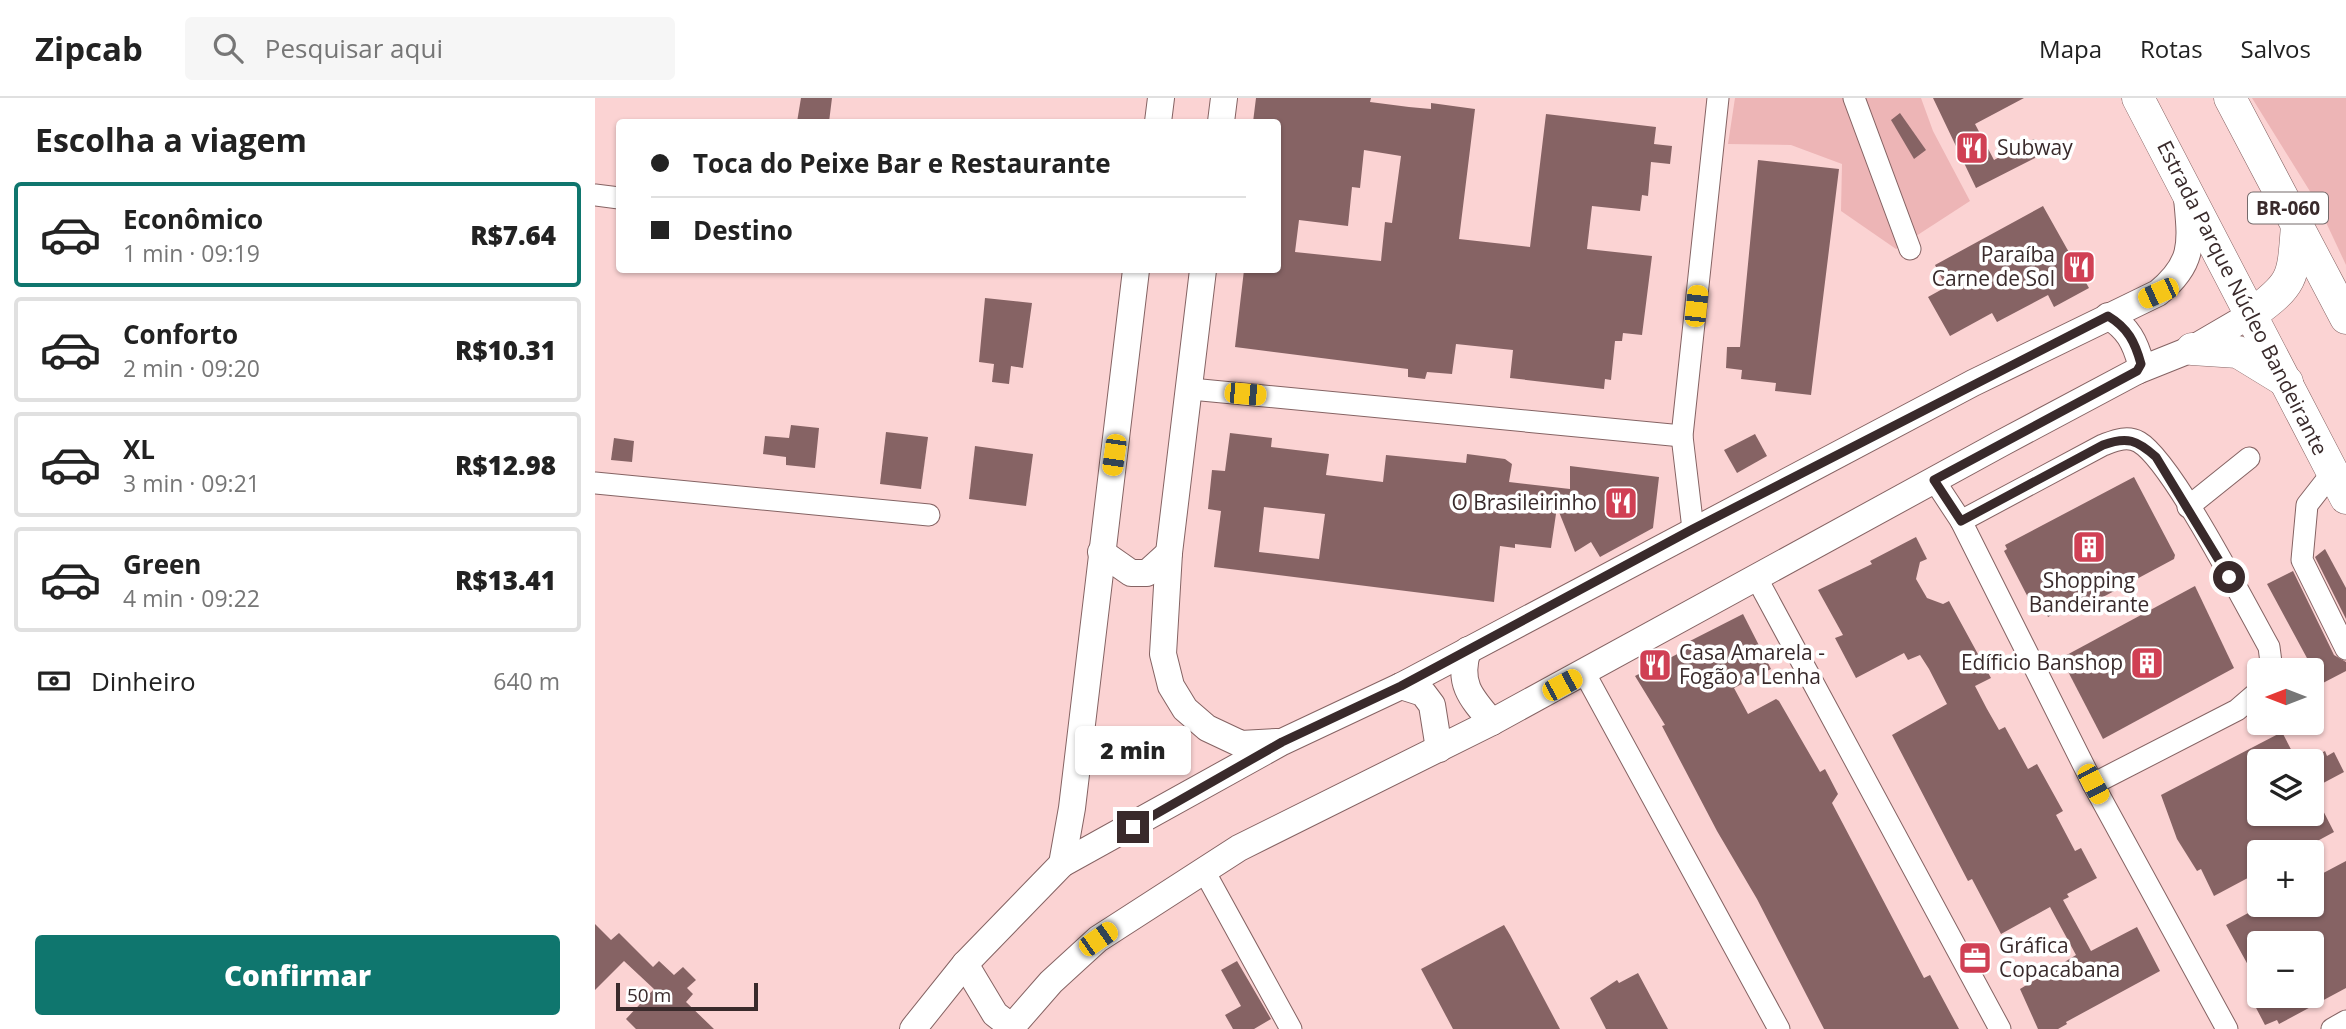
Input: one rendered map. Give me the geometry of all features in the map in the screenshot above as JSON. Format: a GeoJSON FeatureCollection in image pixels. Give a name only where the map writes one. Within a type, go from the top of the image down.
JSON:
{"type":"FeatureCollection","features":[{"type":"Feature","properties":{"kind":"highway","name":"Estrada Parque Núcleo Bandeirante"},"geometry":{"type":"LineString","coordinates":[[2138,98],[2339,485]]}},
{"type":"Feature","properties":{"kind":"highway","name":"BR-060"},"geometry":{"type":"LineString","coordinates":[[2230,98],[2346,318]]}},
{"type":"Feature","properties":{"kind":"highway"},"geometry":{"type":"LineString","coordinates":[[2252,314],[2288,285],[2293,270],[2297,225]]}},
{"type":"Feature","properties":{"kind":"highway"},"geometry":{"type":"LineString","coordinates":[[2192,349],[2238,352],[2288,383]]}},
{"type":"Feature","properties":{"kind":"main road"},"geometry":{"type":"LineString","coordinates":[[1221,119],[1224,98]]}},
{"type":"Feature","properties":{"kind":"main road"},"geometry":{"type":"LineString","coordinates":[[913,1029],[965,964],[1062,864],[1282,742],[1401,686],[1693,529],[2108,316],[2158,293],[2175,280],[2188,259],[2191,241],[2186,186]]}},
{"type":"Feature","properties":{"kind":"main road"},"geometry":{"type":"LineString","coordinates":[[1062,864],[1072,808],[1136,273]]}},
{"type":"Feature","properties":{"kind":"main road"},"geometry":{"type":"LineString","coordinates":[[1203,273],[1191,389],[1169,553],[1163,654],[1171,686],[1185,709],[1223,737],[1241,744],[1282,742]]}},
{"type":"Feature","properties":{"kind":"main road"},"geometry":{"type":"LineString","coordinates":[[965,964],[995,1014],[1011,1028],[1051,982],[1098,939],[1203,869],[1492,722],[2137,371],[2192,349],[2252,314]]}},
{"type":"Feature","properties":{"kind":"main road"},"geometry":{"type":"LineString","coordinates":[[2108,316],[2125,328],[2132,337],[2141,364],[2137,371]]}},
{"type":"Feature","properties":{"kind":"main road"},"geometry":{"type":"LineString","coordinates":[[1101,552],[1131,573],[1147,573],[1169,553]]}},
{"type":"Feature","properties":{"kind":"main road"},"geometry":{"type":"LineString","coordinates":[[1468,650],[1461,670],[1466,686],[1492,722]]}},
{"type":"Feature","properties":{"kind":"main road"},"geometry":{"type":"LineString","coordinates":[[1401,686],[1423,693],[1431,705],[1439,749]]}},
{"type":"Feature","properties":{"kind":"street"},"geometry":{"type":"LineString","coordinates":[[1693,529],[1682,436],[1718,98]]}},
{"type":"Feature","properties":{"kind":"street"},"geometry":{"type":"LineString","coordinates":[[1854,98],[1910,249]]}},
{"type":"Feature","properties":{"kind":"street"},"geometry":{"type":"LineString","coordinates":[[595,195],[616,198]]}},
{"type":"Feature","properties":{"kind":"street"},"geometry":{"type":"LineString","coordinates":[[1191,389],[1682,436]]}},
{"type":"Feature","properties":{"kind":"street"},"geometry":{"type":"LineString","coordinates":[[1961,521],[2103,445],[2128,438],[2139,442],[2156,457],[2188,507],[2269,647],[2270,658]]}},
{"type":"Feature","properties":{"kind":"street"},"geometry":{"type":"LineString","coordinates":[[2188,507],[2249,458]]}},
{"type":"Feature","properties":{"kind":"street"},"geometry":{"type":"LineString","coordinates":[[1934,480],[1961,521],[2093,784],[2227,1029]]}},
{"type":"Feature","properties":{"kind":"street"},"geometry":{"type":"LineString","coordinates":[[595,483],[929,515]]}},
{"type":"Feature","properties":{"kind":"street"},"geometry":{"type":"LineString","coordinates":[[2339,485],[2307,505],[2300,551],[2346,649]]}},
{"type":"Feature","properties":{"kind":"street"},"geometry":{"type":"LineString","coordinates":[[1756,576],[2000,1029]]}},
{"type":"Feature","properties":{"kind":"street"},"geometry":{"type":"LineString","coordinates":[[1584,672],[1779,1029]]}},
{"type":"Feature","properties":{"kind":"street"},"geometry":{"type":"LineString","coordinates":[[2093,784],[2237,710],[2247,701]]}},
{"type":"Feature","properties":{"kind":"street"},"geometry":{"type":"LineString","coordinates":[[1203,869],[1291,1029]]}},
{"type":"Feature","properties":{"kind":"street"},"geometry":{"type":"LineString","coordinates":[[2332,1029],[2346,1021]]}},
{"type":"Feature","properties":{"kind":"shaded area"},"geometry":{"type":"Polygon","coordinates":[[[1735,98],[1921,98],[1933,131],[1970,201],[1896,249],[1841,211],[1842,164],[1791,145],[1728,144],[1735,98]]]}},
{"type":"Feature","properties":{"kind":"shaded area"},"geometry":{"type":"Polygon","coordinates":[[[2252,98],[2346,98],[2346,265],[2316,201],[2252,98]]]}},
{"type":"Feature","properties":{"kind":"building"},"geometry":{"type":"Polygon","coordinates":[[[801,98],[832,98],[829,119],[798,119],[801,98]]]}},
{"type":"Feature","properties":{"kind":"building"},"geometry":{"type":"Polygon","coordinates":[[[1256,98],[1371,98],[1370,102],[1409,107],[1431,109],[1431,103],[1475,109],[1459,239],[1530,247],[1546,114],[1656,127],[1654,144],[1672,146],[1670,164],[1651,162],[1648,196],[1642,195],[1640,211],[1592,206],[1587,249],[1652,256],[1642,335],[1623,333],[1622,341],[1615,341],[1611,380],[1605,379],[1604,389],[1510,378],[1513,350],[1456,344],[1452,374],[1427,372],[1425,379],[1408,377],[1408,369],[1235,347],[1244,273],[1281,273],[1281,119],[1253,119],[1256,98]],[[1364,150],[1360,188],[1352,187],[1348,226],[1299,220],[1295,252],[1381,261],[1385,222],[1392,223],[1401,156],[1364,150]]]}},
{"type":"Feature","properties":{"kind":"building","name":"Subway"},"geometry":{"type":"Polygon","coordinates":[[[1933,98],[2024,98],[1975,124],[1994,160],[2034,139],[2043,154],[1976,188],[1933,98]]]}},
{"type":"Feature","properties":{"kind":"building"},"geometry":{"type":"Polygon","coordinates":[[[1900,113],[1926,150],[1914,159],[1891,120],[1900,113]]]}},
{"type":"Feature","properties":{"kind":"building"},"geometry":{"type":"Polygon","coordinates":[[[1758,160],[1839,169],[1811,395],[1775,391],[1776,383],[1741,379],[1742,370],[1726,368],[1727,347],[1740,347],[1758,160]]]}},
{"type":"Feature","properties":{"kind":"building"},"geometry":{"type":"Polygon","coordinates":[[[2043,206],[2089,288],[2054,307],[2048,295],[1997,322],[1992,313],[1950,336],[1928,297],[1946,287],[1935,265],[2043,206]]]}},
{"type":"Feature","properties":{"kind":"building"},"geometry":{"type":"Polygon","coordinates":[[[985,298],[1032,303],[1023,368],[1011,366],[1009,384],[992,382],[994,364],[979,362],[985,298]]]}},
{"type":"Feature","properties":{"kind":"building"},"geometry":{"type":"Polygon","coordinates":[[[791,425],[819,428],[815,468],[786,465],[786,457],[763,454],[765,436],[789,438],[791,425]]]}},
{"type":"Feature","properties":{"kind":"building"},"geometry":{"type":"Polygon","coordinates":[[[886,432],[928,437],[921,489],[880,484],[886,432]]]}},
{"type":"Feature","properties":{"kind":"building"},"geometry":{"type":"Polygon","coordinates":[[[1230,433],[1272,438],[1271,447],[1329,454],[1326,475],[1383,482],[1386,455],[1466,463],[1467,454],[1505,459],[1512,464],[1509,482],[1570,489],[1570,466],[1659,477],[1653,528],[1600,557],[1591,542],[1575,552],[1557,507],[1551,548],[1515,544],[1515,548],[1500,546],[1494,602],[1214,567],[1221,511],[1208,509],[1212,470],[1225,471],[1230,433]],[[1264,507],[1259,552],[1319,559],[1325,514],[1264,507]]]}},
{"type":"Feature","properties":{"kind":"building"},"geometry":{"type":"Polygon","coordinates":[[[1755,434],[1767,456],[1737,473],[1724,450],[1755,434]]]}},
{"type":"Feature","properties":{"kind":"building"},"geometry":{"type":"Polygon","coordinates":[[[614,438],[634,441],[632,462],[611,460],[614,438]]]}},
{"type":"Feature","properties":{"kind":"building"},"geometry":{"type":"Polygon","coordinates":[[[975,446],[1033,454],[1026,506],[969,499],[975,446]]]}},
{"type":"Feature","properties":{"kind":"building","name":"Shopping Bandeirante"},"geometry":{"type":"Polygon","coordinates":[[[2134,477],[2175,555],[2174,559],[2075,612],[2071,604],[2048,617],[2043,607],[2035,611],[2004,551],[2007,549],[2005,545],[2134,477]]]}},
{"type":"Feature","properties":{"kind":"building"},"geometry":{"type":"Polygon","coordinates":[[[1916,537],[1927,559],[1920,562],[1916,579],[1927,598],[1943,604],[1949,601],[1991,678],[1975,686],[1987,709],[1999,730],[2005,727],[2028,769],[2037,764],[2063,811],[2056,815],[2075,851],[2081,848],[2097,878],[2067,894],[2069,897],[2063,900],[2091,951],[2137,927],[2160,971],[2066,1022],[2067,1024],[2058,1029],[2038,1029],[2020,989],[2076,955],[2050,907],[2001,934],[1972,879],[1968,881],[1892,735],[1947,704],[1929,669],[1920,655],[1908,660],[1904,653],[1856,678],[1835,638],[1843,635],[1818,590],[1872,564],[1870,561],[1916,537]]]}},
{"type":"Feature","properties":{"kind":"building"},"geometry":{"type":"Polygon","coordinates":[[[2325,549],[2346,588],[2346,619],[2315,557],[2325,549]]]}},
{"type":"Feature","properties":{"kind":"building"},"geometry":{"type":"Polygon","coordinates":[[[2293,571],[2334,655],[2346,662],[2346,671],[2324,682],[2324,658],[2307,658],[2267,584],[2293,571]]]}},
{"type":"Feature","properties":{"kind":"building","name":"Edíficio Banshop"},"geometry":{"type":"Polygon","coordinates":[[[2195,586],[2234,668],[2103,739],[2061,658],[2195,586]]]}},
{"type":"Feature","properties":{"kind":"building"},"geometry":{"type":"Polygon","coordinates":[[[1743,614],[1771,669],[1734,688],[1748,714],[1776,699],[1779,701],[1820,772],[1825,769],[1838,794],[1832,803],[1924,978],[1930,975],[1959,1029],[1824,1029],[1757,899],[1717,831],[1662,726],[1665,725],[1635,676],[1687,649],[1684,644],[1743,614]]]}},
{"type":"Feature","properties":{"kind":"building"},"geometry":{"type":"Polygon","coordinates":[[[2276,735],[2284,735],[2291,749],[2249,749],[2276,735]]]}},
{"type":"Feature","properties":{"kind":"building"},"geometry":{"type":"Polygon","coordinates":[[[2247,750],[2247,826],[2324,826],[2324,812],[2334,832],[2319,840],[2247,840],[2247,878],[2214,896],[2201,869],[2197,871],[2177,839],[2161,795],[2247,750]]]}},
{"type":"Feature","properties":{"kind":"building"},"geometry":{"type":"Polygon","coordinates":[[[2324,752],[2327,756],[2334,752],[2344,772],[2324,783],[2324,752]]]}},
{"type":"Feature","properties":{"kind":"building"},"geometry":{"type":"Polygon","coordinates":[[[2346,861],[2346,988],[2324,1000],[2324,931],[2247,931],[2247,963],[2226,925],[2247,914],[2247,917],[2324,917],[2324,873],[2346,861]]]}},
{"type":"Feature","properties":{"kind":"building"},"geometry":{"type":"Polygon","coordinates":[[[595,924],[611,940],[619,933],[653,967],[659,961],[674,975],[683,967],[696,980],[687,988],[693,994],[686,1002],[714,1029],[636,1029],[626,1019],[654,989],[624,961],[595,990],[595,924]]]}},
{"type":"Feature","properties":{"kind":"building"},"geometry":{"type":"Polygon","coordinates":[[[1504,925],[1560,1029],[1453,1029],[1421,969],[1504,925]]]}},
{"type":"Feature","properties":{"kind":"building"},"geometry":{"type":"Polygon","coordinates":[[[1237,961],[1271,1019],[1254,1029],[1233,1029],[1225,1015],[1241,1006],[1221,970],[1237,961]]]}},
{"type":"Feature","properties":{"kind":"building"},"geometry":{"type":"Polygon","coordinates":[[[1638,973],[1668,1029],[1606,1029],[1590,998],[1617,980],[1619,983],[1638,973]]]}},
{"type":"Feature","properties":{"kind":"building"},"geometry":{"type":"Polygon","coordinates":[[[2256,1008],[2309,1008],[2279,1024],[2277,1020],[2265,1025],[2256,1008]]]}},
{"type":"Feature","properties":{"kind":"place","name":"Subway"},"geometry":{"type":"Point","coordinates":[1972,148]}},
{"type":"Feature","properties":{"kind":"place","name":"Paraíba Carne de Sol"},"geometry":{"type":"Point","coordinates":[2079,267]}},
{"type":"Feature","properties":{"kind":"place","name":"O Brasileirinho"},"geometry":{"type":"Point","coordinates":[1621,503]}},
{"type":"Feature","properties":{"kind":"place","name":"Shopping Bandeirante"},"geometry":{"type":"Point","coordinates":[2089,547]}},
{"type":"Feature","properties":{"kind":"place","name":"Edíficio Banshop"},"geometry":{"type":"Point","coordinates":[2147,663]}},
{"type":"Feature","properties":{"kind":"place","name":"Casa Amarela - Fogão a Lenha"},"geometry":{"type":"Point","coordinates":[1655,665]}},
{"type":"Feature","properties":{"kind":"place","name":"Gráfica Copacabana"},"geometry":{"type":"Point","coordinates":[1975,958]}},
{"type":"Feature","properties":{"kind":"route"},"geometry":{"type":"LineString","coordinates":[[1133,827],[1282,742],[1401,686],[1693,529],[2108,316],[2125,328],[2132,337],[2141,364],[2137,371],[1934,480],[1961,521],[2103,445],[2128,438],[2139,442],[2156,457],[2229,577]]}}]}
